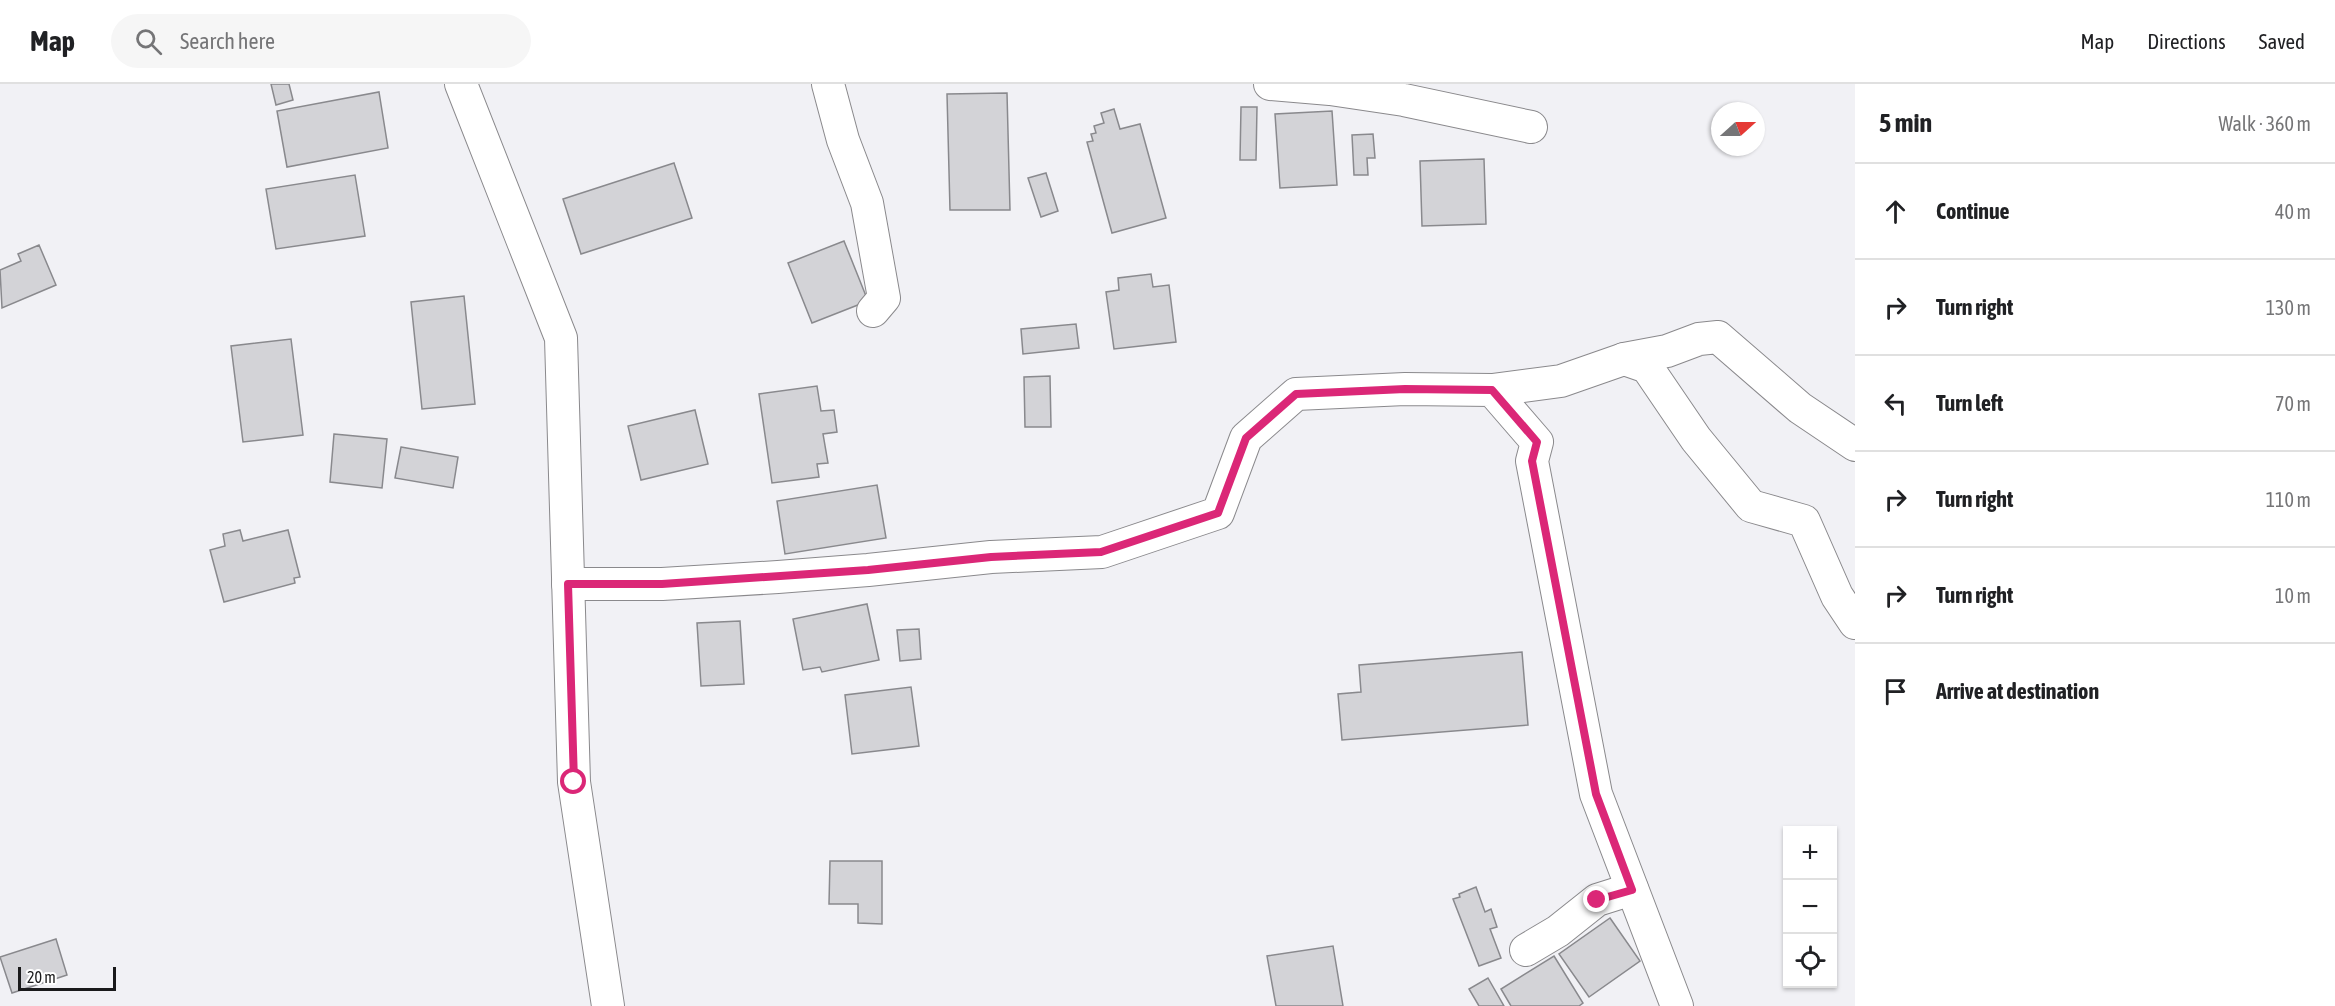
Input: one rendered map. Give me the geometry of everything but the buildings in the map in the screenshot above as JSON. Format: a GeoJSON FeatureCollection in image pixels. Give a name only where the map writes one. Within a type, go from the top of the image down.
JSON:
{"type":"FeatureCollection","features":[{"type":"Feature","properties":{"kind":"street"},"geometry":{"type":"LineString","coordinates":[[461,84],[561,338],[574,782],[608,1006]]}},
{"type":"Feature","properties":{"kind":"street"},"geometry":{"type":"LineString","coordinates":[[828,84],[843,140],[867,203],[885,298],[873,311]]}},
{"type":"Feature","properties":{"kind":"street"},"geometry":{"type":"LineString","coordinates":[[1270,84],[1330,89],[1404,100],[1531,127]]}},
{"type":"Feature","properties":{"kind":"street"},"geometry":{"type":"LineString","coordinates":[[568,584],[662,584],[868,570],[991,557],[1101,552],[1218,513],[1246,438],[1296,394],[1405,389],[1492,390],[1561,381],[1624,359],[1667,351],[1699,339],[1718,337],[1800,408],[1855,445]]}},
{"type":"Feature","properties":{"kind":"street"},"geometry":{"type":"LineString","coordinates":[[1624,359],[1647,367],[1696,439],[1751,506],[1804,521],[1838,596],[1855,623]]}},
{"type":"Feature","properties":{"kind":"street"},"geometry":{"type":"LineString","coordinates":[[1492,390],[1537,442],[1532,461],[1596,794],[1677,1006]]}},
{"type":"Feature","properties":{"kind":"street"},"geometry":{"type":"LineString","coordinates":[[1526,950],[1558,932],[1597,900],[1632,890]]}},
{"type":"Feature","properties":{"kind":"route"},"geometry":{"type":"LineString","coordinates":[[574,782],[568,584],[662,584],[868,570],[991,557],[1101,552],[1218,513],[1246,438],[1296,394],[1405,389],[1492,390],[1537,442],[1532,461],[1596,794],[1632,890],[1597,900]]}}]}
